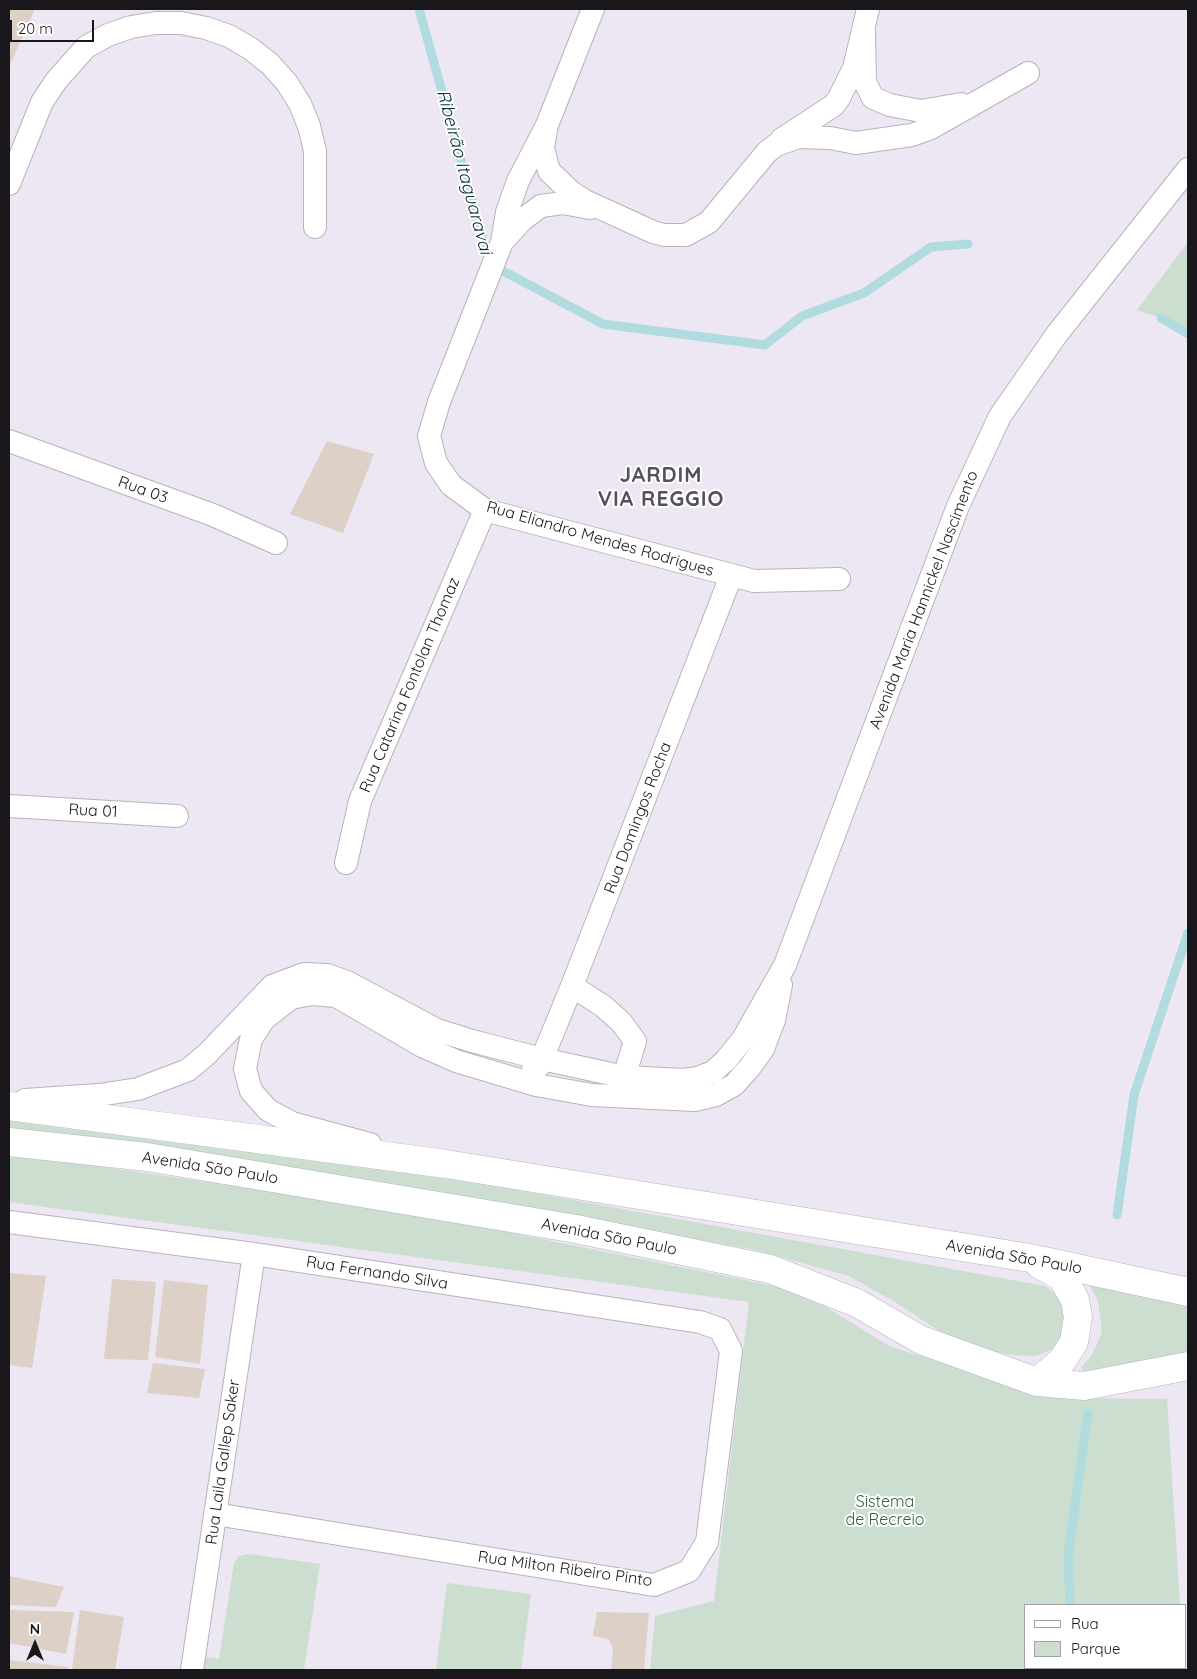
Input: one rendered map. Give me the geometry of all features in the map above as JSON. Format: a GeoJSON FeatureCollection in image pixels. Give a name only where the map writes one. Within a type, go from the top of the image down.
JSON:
{"type":"FeatureCollection","features":[{"type":"Feature","properties":{"kind":"main road","name":"Avenida São Paulo"},"geometry":{"type":"LineString","coordinates":[[9,1106],[446,1164],[1030,1258],[1188,1292]]}},
{"type":"Feature","properties":{"kind":"main road","name":"Avenida São Paulo"},"geometry":{"type":"LineString","coordinates":[[9,1142],[147,1157],[576,1229],[770,1269],[857,1303],[921,1340],[1037,1382],[1084,1386],[1188,1366]]}},
{"type":"Feature","properties":{"kind":"main road"},"geometry":{"type":"LineString","coordinates":[[1030,1258],[1062,1277],[1075,1300],[1078,1317],[1074,1342],[1062,1361],[1037,1382]]}},
{"type":"Feature","properties":{"kind":"street","name":"Rua Eliandro Mendes Rodrigues"},"geometry":{"type":"LineString","coordinates":[[593,9],[547,125],[519,178],[507,212],[500,247],[439,402],[429,436],[436,463],[451,485],[485,510],[754,581],[839,579]]}},
{"type":"Feature","properties":{"kind":"street"},"geometry":{"type":"LineString","coordinates":[[864,32],[865,82],[881,109],[882,122],[876,135],[857,142],[839,136],[834,130],[831,118],[836,101],[854,68],[868,9]]}},
{"type":"Feature","properties":{"kind":"street"},"geometry":{"type":"LineString","coordinates":[[9,184],[42,102],[56,81],[86,47],[108,35],[132,27],[156,23],[181,23],[206,28],[230,36],[270,64],[287,83],[300,104],[309,126],[315,151],[316,227]]}},
{"type":"Feature","properties":{"kind":"street"},"geometry":{"type":"LineString","coordinates":[[776,145],[799,137],[830,138],[857,142],[912,135],[931,128],[1028,73]]}},
{"type":"Feature","properties":{"kind":"street"},"geometry":{"type":"LineString","coordinates":[[613,214],[582,206],[528,204],[523,200],[518,188],[519,178],[525,171],[537,166],[551,173],[571,192],[613,214],[664,236],[686,236],[709,222],[767,152],[845,94],[859,92],[890,106],[921,111],[985,98]]}},
{"type":"Feature","properties":{"kind":"street"},"geometry":{"type":"LineString","coordinates":[[500,247],[522,220],[553,200],[558,188],[543,148],[547,125]]}},
{"type":"Feature","properties":{"kind":"street","name":"Avenida Maria Hannickel Nascimento"},"geometry":{"type":"LineString","coordinates":[[446,1164],[292,1123],[268,1110],[251,1091],[245,1069],[251,1038],[264,1019],[291,998],[312,994],[336,996],[422,1046],[456,1061],[536,1085],[592,1095],[621,1087],[698,1078],[714,1072],[743,1038],[785,965],[958,506],[1000,416],[1057,334],[1188,169]]}},
{"type":"Feature","properties":{"kind":"street","name":"Rua 03"},"geometry":{"type":"LineString","coordinates":[[9,441],[213,515],[276,543]]}},
{"type":"Feature","properties":{"kind":"street","name":"Rua Catarina Fontolan Thomaz"},"geometry":{"type":"LineString","coordinates":[[346,863],[360,801],[485,510]]}},
{"type":"Feature","properties":{"kind":"street","name":"Rua Domingos Rocha"},"geometry":{"type":"LineString","coordinates":[[542,1058],[572,986],[731,576]]}},
{"type":"Feature","properties":{"kind":"street","name":"Rua 01"},"geometry":{"type":"LineString","coordinates":[[9,806],[177,816]]}},
{"type":"Feature","properties":{"kind":"street","name":"Avenida Maria Hannickel Nascimento"},"geometry":{"type":"LineString","coordinates":[[9,1101],[99,1095],[138,1089],[168,1079],[188,1070],[207,1054],[272,986],[304,974],[327,975],[347,982],[437,1030],[472,1041],[542,1058],[621,1087]]}},
{"type":"Feature","properties":{"kind":"street"},"geometry":{"type":"LineString","coordinates":[[572,986],[603,1006],[631,1034],[635,1041],[621,1087]]}},
{"type":"Feature","properties":{"kind":"street","name":"Avenida Maria Hannickel Nascimento"},"geometry":{"type":"LineString","coordinates":[[422,1046],[524,1070],[535,1070],[542,1058]]}},
{"type":"Feature","properties":{"kind":"street","name":"Rua Fernando Silva"},"geometry":{"type":"LineString","coordinates":[[9,1222],[254,1254],[700,1322],[720,1329],[731,1351]]}},
{"type":"Feature","properties":{"kind":"street","name":"Rua Laila Gallep Saker"},"geometry":{"type":"LineString","coordinates":[[192,1670],[254,1254]]}},
{"type":"Feature","properties":{"kind":"street","name":"Rua Milton Ribeiro Pinto"},"geometry":{"type":"LineString","coordinates":[[215,1514],[654,1585],[689,1571],[708,1542],[731,1351]]}},
{"type":"Feature","properties":{"kind":"green space"},"geometry":{"type":"Polygon","coordinates":[[[1188,242],[1188,334],[1161,318],[1137,310],[1188,242]]]}},
{"type":"Feature","properties":{"kind":"green space"},"geometry":{"type":"Polygon","coordinates":[[[9,1116],[150,1132],[529,1192],[1045,1286],[1059,1297],[1066,1312],[1061,1340],[1051,1350],[1036,1356],[1011,1355],[979,1348],[948,1337],[895,1302],[849,1276],[751,1249],[215,1160],[9,1133],[9,1116]]]}},
{"type":"Feature","properties":{"kind":"green space","name":"Sistema de Recreio"},"geometry":{"type":"Polygon","coordinates":[[[9,1157],[68,1162],[433,1217],[775,1286],[826,1307],[891,1347],[1060,1398],[1167,1399],[1180,1604],[1024,1604],[1024,1669],[1184,1670],[650,1670],[655,1616],[714,1601],[749,1302],[9,1202],[9,1157]]]}},
{"type":"Feature","properties":{"kind":"green space"},"geometry":{"type":"Polygon","coordinates":[[[1085,1277],[1188,1295],[1188,1353],[1140,1366],[1086,1374],[1081,1368],[1092,1355],[1102,1332],[1098,1301],[1085,1277]]]}},
{"type":"Feature","properties":{"kind":"green space"},"geometry":{"type":"Polygon","coordinates":[[[249,1554],[320,1564],[304,1670],[202,1670],[204,1657],[219,1659],[234,1563],[239,1556],[249,1554]]]}},
{"type":"Feature","properties":{"kind":"green space"},"geometry":{"type":"Polygon","coordinates":[[[447,1583],[531,1594],[521,1670],[436,1670],[447,1583]]]}},
{"type":"Feature","properties":{"kind":"building"},"geometry":{"type":"Polygon","coordinates":[[[9,9],[35,9],[9,67],[9,9]]]}},
{"type":"Feature","properties":{"kind":"building"},"geometry":{"type":"Polygon","coordinates":[[[327,441],[374,454],[343,533],[290,514],[327,441]]]}},
{"type":"Feature","properties":{"kind":"building"},"geometry":{"type":"Polygon","coordinates":[[[9,1273],[46,1276],[32,1368],[9,1365],[9,1273]]]}},
{"type":"Feature","properties":{"kind":"building"},"geometry":{"type":"Polygon","coordinates":[[[112,1279],[156,1282],[148,1360],[104,1359],[112,1279]]]}},
{"type":"Feature","properties":{"kind":"building"},"geometry":{"type":"Polygon","coordinates":[[[164,1280],[208,1285],[200,1364],[155,1357],[164,1280]]]}},
{"type":"Feature","properties":{"kind":"building"},"geometry":{"type":"Polygon","coordinates":[[[153,1363],[205,1369],[199,1398],[147,1393],[153,1363]]]}},
{"type":"Feature","properties":{"kind":"building"},"geometry":{"type":"Polygon","coordinates":[[[9,1576],[64,1587],[56,1607],[9,1605],[9,1576]]]}},
{"type":"Feature","properties":{"kind":"building"},"geometry":{"type":"Polygon","coordinates":[[[9,1610],[74,1612],[66,1654],[9,1643],[9,1610]]]}},
{"type":"Feature","properties":{"kind":"building"},"geometry":{"type":"Polygon","coordinates":[[[80,1610],[124,1617],[115,1670],[72,1670],[80,1610]]]}},
{"type":"Feature","properties":{"kind":"building"},"geometry":{"type":"Polygon","coordinates":[[[597,1612],[649,1613],[644,1670],[611,1670],[613,1649],[609,1639],[593,1636],[597,1612]]]}},
{"type":"Feature","properties":{"kind":"building"},"geometry":{"type":"Polygon","coordinates":[[[9,1660],[68,1667],[68,1670],[9,1670],[9,1660]]]}},
{"type":"Feature","properties":{"kind":"waterway","name":"Ribeirão Itaguaravai"},"geometry":{"type":"LineString","coordinates":[[419,9],[490,264],[603,324],[765,345],[802,316],[864,293],[931,247],[968,244]]}},
{"type":"Feature","properties":{"kind":"waterway","name":"Ribeirão Itaguaravai"},"geometry":{"type":"LineString","coordinates":[[1161,318],[1188,334]]}},
{"type":"Feature","properties":{"kind":"waterway"},"geometry":{"type":"LineString","coordinates":[[1117,1215],[1134,1095],[1188,933]]}},
{"type":"Feature","properties":{"kind":"waterway"},"geometry":{"type":"LineString","coordinates":[[1070,1604],[1068,1556],[1088,1414]]}},
{"type":"Feature","properties":{"kind":"district","name":"JARDIM VIA REGGIO"},"geometry":{"type":"Point","coordinates":[661,488]}}]}
